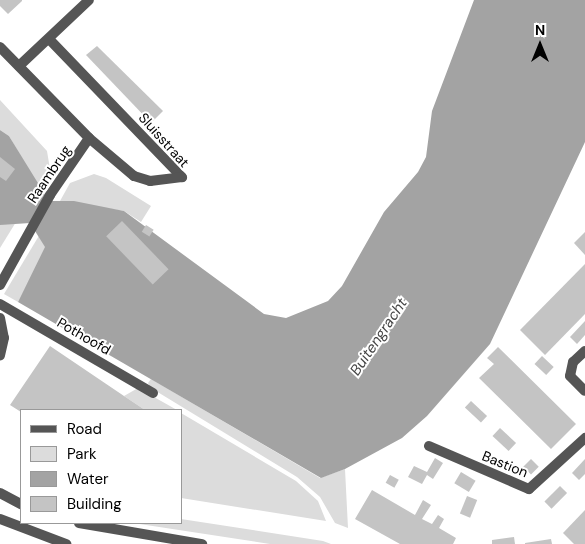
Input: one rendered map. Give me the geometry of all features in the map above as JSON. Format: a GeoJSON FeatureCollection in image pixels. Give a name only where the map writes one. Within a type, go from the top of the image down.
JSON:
{"type":"FeatureCollection","features":[{"type":"Feature","properties":{"kind":"street"},"geometry":{"type":"LineString","coordinates":[[19,66],[89,0]]}},
{"type":"Feature","properties":{"kind":"street","name":"Sluisstraat"},"geometry":{"type":"LineString","coordinates":[[0,46],[89,138],[134,176],[150,181],[182,177],[48,40]]}},
{"type":"Feature","properties":{"kind":"street","name":"Raambrug"},"geometry":{"type":"LineString","coordinates":[[0,285],[50,195],[89,138]]}},
{"type":"Feature","properties":{"kind":"street","name":"Pothoofd"},"geometry":{"type":"LineString","coordinates":[[0,304],[154,393]]}},
{"type":"Feature","properties":{"kind":"street"},"geometry":{"type":"LineString","coordinates":[[0,318],[4,338],[0,356]]}},
{"type":"Feature","properties":{"kind":"street"},"geometry":{"type":"LineString","coordinates":[[585,350],[573,362],[570,376],[585,391]]}},
{"type":"Feature","properties":{"kind":"street","name":"Bastion"},"geometry":{"type":"LineString","coordinates":[[428,446],[529,489],[585,438]]}},
{"type":"Feature","properties":{"kind":"street"},"geometry":{"type":"LineString","coordinates":[[0,493],[20,503]]}},
{"type":"Feature","properties":{"kind":"street"},"geometry":{"type":"LineString","coordinates":[[0,519],[66,544]]}},
{"type":"Feature","properties":{"kind":"street"},"geometry":{"type":"LineString","coordinates":[[84,524],[202,544]]}},
{"type":"Feature","properties":{"kind":"green space"},"geometry":{"type":"Polygon","coordinates":[[[0,100],[47,151],[50,169],[38,185],[9,136],[0,130],[0,100]]]}},
{"type":"Feature","properties":{"kind":"green space"},"geometry":{"type":"Polygon","coordinates":[[[94,174],[106,178],[151,206],[141,222],[124,211],[60,201],[70,183],[94,174]]]}},
{"type":"Feature","properties":{"kind":"green space"},"geometry":{"type":"Polygon","coordinates":[[[6,222],[16,222],[0,248],[0,225],[6,222]]]}},
{"type":"Feature","properties":{"kind":"green space"},"geometry":{"type":"Polygon","coordinates":[[[40,234],[46,248],[18,302],[4,294],[40,234]]]}},
{"type":"Feature","properties":{"kind":"green space"},"geometry":{"type":"Polygon","coordinates":[[[151,379],[320,478],[345,469],[348,528],[335,523],[320,497],[297,477],[151,388],[148,383],[151,379]]]}},
{"type":"Feature","properties":{"kind":"green space"},"geometry":{"type":"Polygon","coordinates":[[[138,388],[175,409],[144,409],[124,396],[138,388]]]}},
{"type":"Feature","properties":{"kind":"green space"},"geometry":{"type":"Polygon","coordinates":[[[182,414],[296,481],[318,501],[326,521],[182,498],[182,414]]]}},
{"type":"Feature","properties":{"kind":"green space"},"geometry":{"type":"Polygon","coordinates":[[[182,519],[323,541],[331,544],[270,544],[140,524],[182,524],[182,519]]]}},
{"type":"Feature","properties":{"kind":"water","name":"Buitengracht"},"geometry":{"type":"Polygon","coordinates":[[[474,0],[585,0],[585,142],[490,344],[427,416],[402,438],[345,469],[321,478],[18,302],[45,247],[30,223],[0,225],[0,130],[9,136],[49,201],[74,201],[124,211],[264,314],[286,318],[328,301],[342,286],[384,212],[418,172],[426,157],[432,111],[474,0]]]}},
{"type":"Feature","properties":{"kind":"building"},"geometry":{"type":"Polygon","coordinates":[[[0,0],[22,1],[8,14],[0,6],[0,0]]]}},
{"type":"Feature","properties":{"kind":"building"},"geometry":{"type":"Polygon","coordinates":[[[97,46],[163,111],[151,123],[86,55],[97,46]]]}},
{"type":"Feature","properties":{"kind":"building"},"geometry":{"type":"Polygon","coordinates":[[[0,157],[15,169],[6,181],[0,177],[0,157]]]}},
{"type":"Feature","properties":{"kind":"building"},"geometry":{"type":"Polygon","coordinates":[[[122,221],[169,269],[153,284],[106,236],[122,221]]]}},
{"type":"Feature","properties":{"kind":"building"},"geometry":{"type":"Polygon","coordinates":[[[146,225],[154,230],[149,237],[142,232],[146,225]]]}},
{"type":"Feature","properties":{"kind":"building"},"geometry":{"type":"Polygon","coordinates":[[[585,232],[585,255],[574,243],[585,232]]]}},
{"type":"Feature","properties":{"kind":"building"},"geometry":{"type":"Polygon","coordinates":[[[585,264],[585,314],[545,355],[520,330],[585,264]]]}},
{"type":"Feature","properties":{"kind":"building"},"geometry":{"type":"Polygon","coordinates":[[[585,321],[585,335],[577,344],[570,337],[585,321]]]}},
{"type":"Feature","properties":{"kind":"building"},"geometry":{"type":"Polygon","coordinates":[[[50,346],[144,409],[20,409],[20,411],[10,405],[50,346]]]}},
{"type":"Feature","properties":{"kind":"building"},"geometry":{"type":"Polygon","coordinates":[[[498,347],[576,424],[551,449],[479,378],[494,364],[487,358],[498,347]]]}},
{"type":"Feature","properties":{"kind":"building"},"geometry":{"type":"Polygon","coordinates":[[[542,356],[554,367],[546,375],[534,364],[542,356]]]}},
{"type":"Feature","properties":{"kind":"building"},"geometry":{"type":"Polygon","coordinates":[[[471,401],[487,416],[481,423],[465,408],[471,401]]]}},
{"type":"Feature","properties":{"kind":"building"},"geometry":{"type":"Polygon","coordinates":[[[500,428],[516,443],[509,451],[492,436],[500,428]]]}},
{"type":"Feature","properties":{"kind":"building"},"geometry":{"type":"Polygon","coordinates":[[[435,458],[443,463],[433,479],[427,475],[422,484],[408,477],[414,466],[427,472],[435,458]]]}},
{"type":"Feature","properties":{"kind":"building"},"geometry":{"type":"Polygon","coordinates":[[[531,459],[539,467],[531,475],[523,467],[531,459]]]}},
{"type":"Feature","properties":{"kind":"building"},"geometry":{"type":"Polygon","coordinates":[[[585,459],[585,474],[579,480],[572,473],[585,459]]]}},
{"type":"Feature","properties":{"kind":"building"},"geometry":{"type":"Polygon","coordinates":[[[461,472],[476,481],[469,492],[454,483],[461,472]]]}},
{"type":"Feature","properties":{"kind":"building"},"geometry":{"type":"Polygon","coordinates":[[[390,475],[399,480],[394,488],[386,483],[390,475]]]}},
{"type":"Feature","properties":{"kind":"building"},"geometry":{"type":"Polygon","coordinates":[[[560,486],[567,493],[552,509],[544,502],[560,486]]]}},
{"type":"Feature","properties":{"kind":"building"},"geometry":{"type":"Polygon","coordinates":[[[372,490],[415,515],[423,500],[431,505],[422,519],[432,524],[438,515],[444,519],[439,528],[456,538],[453,544],[400,544],[355,519],[372,490]]]}},
{"type":"Feature","properties":{"kind":"building"},"geometry":{"type":"Polygon","coordinates":[[[467,496],[477,500],[470,518],[460,514],[467,496]]]}},
{"type":"Feature","properties":{"kind":"building"},"geometry":{"type":"Polygon","coordinates":[[[585,510],[585,544],[574,544],[563,533],[585,510]]]}},
{"type":"Feature","properties":{"kind":"building"},"geometry":{"type":"Polygon","coordinates":[[[514,537],[515,544],[492,544],[492,540],[514,537]]]}},
{"type":"Feature","properties":{"kind":"building"},"geometry":{"type":"Polygon","coordinates":[[[551,539],[552,544],[525,544],[525,543],[551,539]]]}}]}
